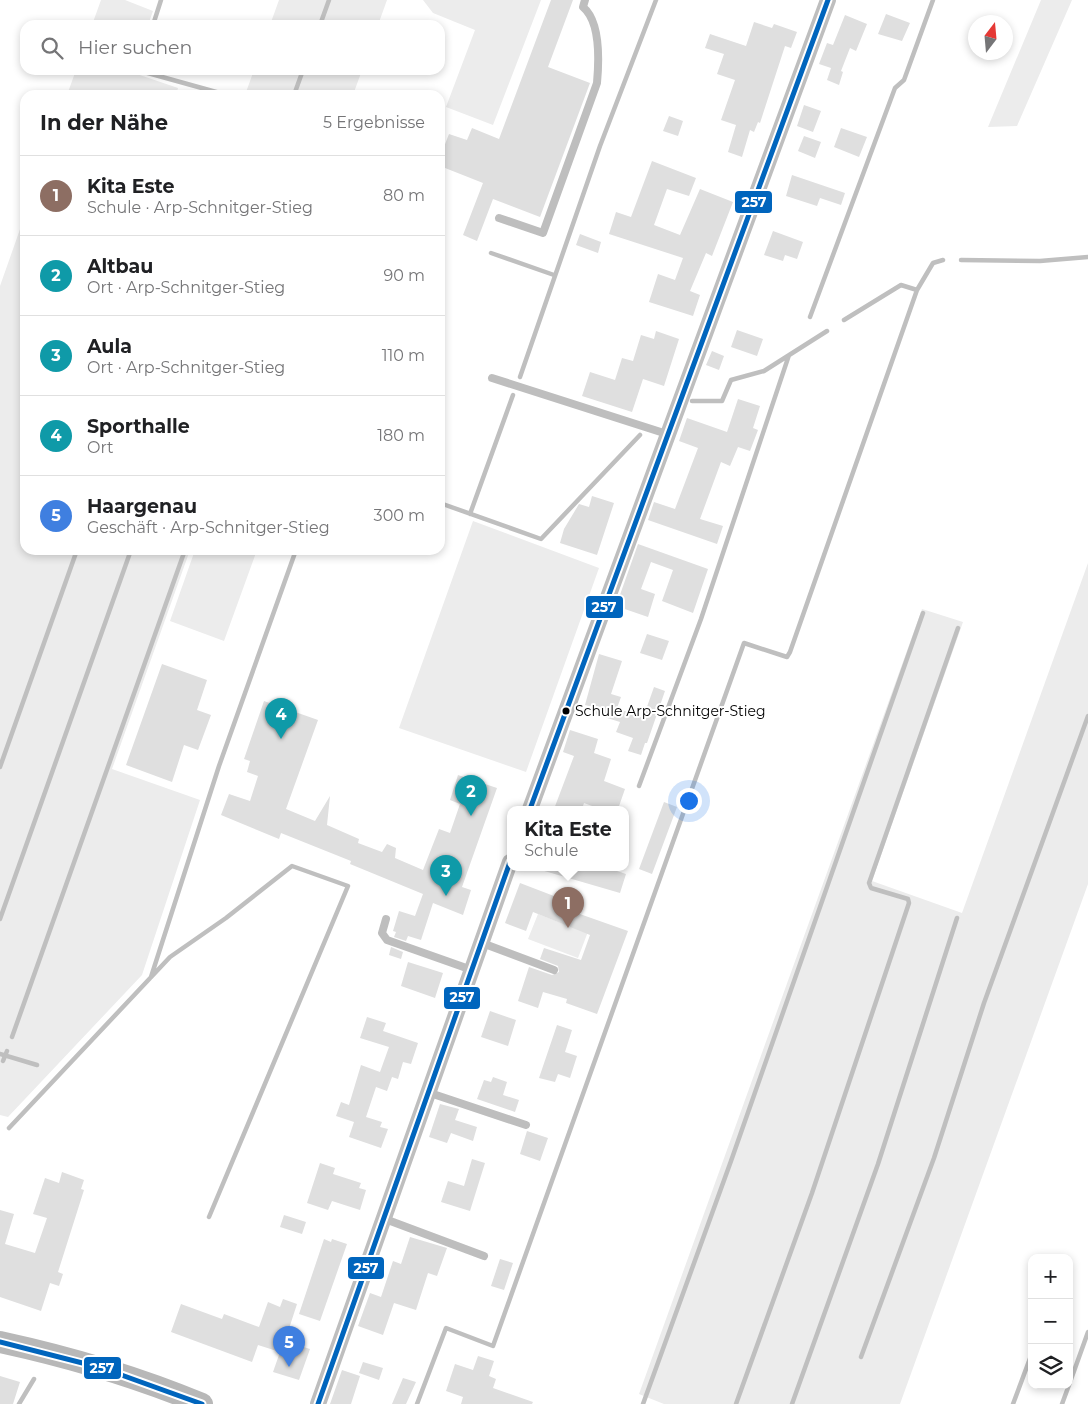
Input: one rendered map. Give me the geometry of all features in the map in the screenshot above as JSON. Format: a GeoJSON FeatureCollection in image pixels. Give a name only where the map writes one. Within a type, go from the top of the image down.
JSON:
{"type":"FeatureCollection","features":[{"type":"Feature","properties":{"kind":"main road"},"geometry":{"type":"LineString","coordinates":[[0,1342],[100,1367],[154,1384],[202,1404]]}},
{"type":"Feature","properties":{"kind":"street"},"geometry":{"type":"LineString","coordinates":[[531,806],[828,0]]}},
{"type":"Feature","properties":{"kind":"street"},"geometry":{"type":"LineString","coordinates":[[318,1404],[430,1093],[507,871]]}},
{"type":"Feature","properties":{"kind":"lane"},"geometry":{"type":"LineString","coordinates":[[499,218],[543,233],[597,83],[598,69],[594,24],[590,13],[583,7],[586,0]]}},
{"type":"Feature","properties":{"kind":"lane"},"geometry":{"type":"LineString","coordinates":[[492,378],[667,434]]}},
{"type":"Feature","properties":{"kind":"lane"},"geometry":{"type":"LineString","coordinates":[[386,919],[382,933],[387,940],[473,971]]}},
{"type":"Feature","properties":{"kind":"lane"},"geometry":{"type":"LineString","coordinates":[[482,943],[554,970]]}},
{"type":"Feature","properties":{"kind":"lane"},"geometry":{"type":"LineString","coordinates":[[430,1093],[526,1125]]}},
{"type":"Feature","properties":{"kind":"lane"},"geometry":{"type":"LineString","coordinates":[[384,1219],[484,1256]]}},
{"type":"Feature","properties":{"kind":"shaded area"},"geometry":{"type":"Polygon","coordinates":[[[101,0],[125,0],[153,11],[150,20],[94,20],[101,0]]]}},
{"type":"Feature","properties":{"kind":"shaded area"},"geometry":{"type":"Polygon","coordinates":[[[279,0],[387,0],[380,20],[272,20],[279,0]]]}},
{"type":"Feature","properties":{"kind":"shaded area"},"geometry":{"type":"Polygon","coordinates":[[[423,0],[541,0],[493,125],[446,107],[475,30],[433,13],[423,0]]]}},
{"type":"Feature","properties":{"kind":"shaded area"},"geometry":{"type":"Polygon","coordinates":[[[1041,0],[1072,0],[1017,126],[988,127],[1041,0]]]}},
{"type":"Feature","properties":{"kind":"shaded area"},"geometry":{"type":"Polygon","coordinates":[[[74,75],[140,75],[178,88],[177,90],[69,90],[74,75]]]}},
{"type":"Feature","properties":{"kind":"shaded area"},"geometry":{"type":"Polygon","coordinates":[[[252,75],[360,75],[355,90],[247,90],[252,75]]]}},
{"type":"Feature","properties":{"kind":"shaded area"},"geometry":{"type":"Polygon","coordinates":[[[20,229],[20,555],[188,555],[112,769],[200,800],[142,975],[8,1117],[0,1115],[0,286],[20,229]]]}},
{"type":"Feature","properties":{"kind":"shaded area"},"geometry":{"type":"Polygon","coordinates":[[[473,521],[599,568],[526,772],[399,728],[473,521]]]}},
{"type":"Feature","properties":{"kind":"shaded area"},"geometry":{"type":"Polygon","coordinates":[[[193,555],[255,555],[224,641],[170,621],[193,555]]]}},
{"type":"Feature","properties":{"kind":"shaded area"},"geometry":{"type":"Polygon","coordinates":[[[1088,563],[1088,884],[900,1404],[664,1404],[639,1394],[922,609],[963,622],[872,881],[962,913],[1088,563]]]}},
{"type":"Feature","properties":{"kind":"shaded area"},"geometry":{"type":"Polygon","coordinates":[[[538,914],[571,927],[589,929],[578,958],[528,939],[538,914]]]}},
{"type":"Feature","properties":{"kind":"building"},"geometry":{"type":"Polygon","coordinates":[[[551,0],[573,0],[548,67],[590,83],[540,217],[493,199],[477,241],[463,235],[483,183],[445,168],[445,144],[449,134],[467,140],[472,128],[499,139],[551,0]]]}},
{"type":"Feature","properties":{"kind":"building"},"geometry":{"type":"Polygon","coordinates":[[[886,14],[910,23],[902,41],[878,34],[886,14]]]}},
{"type":"Feature","properties":{"kind":"building"},"geometry":{"type":"Polygon","coordinates":[[[845,15],[867,24],[856,51],[850,48],[841,71],[843,72],[839,85],[827,80],[831,68],[819,64],[827,43],[833,45],[845,15]]]}},
{"type":"Feature","properties":{"kind":"building"},"geometry":{"type":"Polygon","coordinates":[[[754,22],[772,28],[774,24],[797,32],[791,48],[785,46],[760,123],[758,122],[754,132],[750,130],[742,157],[728,152],[736,125],[721,120],[735,80],[717,74],[724,54],[705,48],[710,34],[746,46],[754,22]]]}},
{"type":"Feature","properties":{"kind":"building"},"geometry":{"type":"Polygon","coordinates":[[[804,105],[821,111],[813,132],[797,126],[804,105]]]}},
{"type":"Feature","properties":{"kind":"building"},"geometry":{"type":"Polygon","coordinates":[[[669,116],[683,121],[678,136],[663,131],[669,116]]]}},
{"type":"Feature","properties":{"kind":"building"},"geometry":{"type":"Polygon","coordinates":[[[841,128],[867,137],[859,157],[834,147],[841,128]]]}},
{"type":"Feature","properties":{"kind":"building"},"geometry":{"type":"Polygon","coordinates":[[[804,136],[821,142],[815,158],[798,151],[804,136]]]}},
{"type":"Feature","properties":{"kind":"building"},"geometry":{"type":"Polygon","coordinates":[[[652,161],[696,178],[689,196],[667,189],[654,225],[680,235],[700,189],[733,202],[712,256],[706,253],[690,291],[700,295],[693,316],[649,302],[658,274],[675,280],[683,258],[609,234],[616,212],[631,217],[652,161]]]}},
{"type":"Feature","properties":{"kind":"building"},"geometry":{"type":"Polygon","coordinates":[[[792,175],[845,193],[841,205],[820,198],[817,206],[786,196],[792,175]]]}},
{"type":"Feature","properties":{"kind":"building"},"geometry":{"type":"Polygon","coordinates":[[[773,231],[803,242],[797,259],[785,255],[783,261],[764,255],[773,231]]]}},
{"type":"Feature","properties":{"kind":"building"},"geometry":{"type":"Polygon","coordinates":[[[580,234],[601,242],[598,253],[576,245],[580,234]]]}},
{"type":"Feature","properties":{"kind":"building"},"geometry":{"type":"Polygon","coordinates":[[[737,330],[763,339],[757,356],[731,347],[737,330]]]}},
{"type":"Feature","properties":{"kind":"building"},"geometry":{"type":"Polygon","coordinates":[[[656,331],[679,339],[664,386],[643,379],[632,412],[582,396],[590,372],[615,380],[622,358],[633,361],[641,335],[654,339],[656,331]]]}},
{"type":"Feature","properties":{"kind":"building"},"geometry":{"type":"Polygon","coordinates":[[[712,351],[724,356],[719,370],[706,365],[712,351]]]}},
{"type":"Feature","properties":{"kind":"building"},"geometry":{"type":"Polygon","coordinates":[[[738,399],[760,406],[753,428],[758,430],[750,451],[738,447],[730,466],[721,462],[700,519],[723,526],[717,544],[648,520],[654,502],[675,509],[698,448],[679,441],[687,418],[727,432],[738,399]]]}},
{"type":"Feature","properties":{"kind":"building"},"geometry":{"type":"Polygon","coordinates":[[[592,496],[614,503],[597,555],[560,543],[564,529],[579,504],[589,507],[592,496]]]}},
{"type":"Feature","properties":{"kind":"building"},"geometry":{"type":"Polygon","coordinates":[[[638,544],[708,569],[693,613],[662,601],[673,570],[651,562],[641,589],[655,594],[648,617],[616,606],[638,544]]]}},
{"type":"Feature","properties":{"kind":"building"},"geometry":{"type":"Polygon","coordinates":[[[647,634],[669,641],[662,660],[640,653],[647,634]]]}},
{"type":"Feature","properties":{"kind":"building"},"geometry":{"type":"Polygon","coordinates":[[[599,654],[622,661],[611,694],[621,697],[617,708],[643,718],[654,687],[665,691],[641,755],[628,751],[633,738],[616,732],[620,722],[591,713],[593,707],[585,705],[599,654]]]}},
{"type":"Feature","properties":{"kind":"building"},"geometry":{"type":"Polygon","coordinates":[[[162,664],[207,680],[197,710],[211,715],[198,750],[184,745],[172,782],[126,765],[162,664]]]}},
{"type":"Feature","properties":{"kind":"building"},"geometry":{"type":"Polygon","coordinates":[[[264,701],[318,720],[286,809],[315,821],[330,796],[327,825],[359,839],[358,843],[382,852],[387,844],[396,848],[395,858],[423,870],[439,829],[450,833],[460,804],[450,800],[458,775],[497,788],[462,887],[471,890],[463,915],[433,903],[421,940],[408,936],[406,941],[394,937],[396,932],[393,931],[399,911],[415,916],[423,894],[350,864],[351,861],[281,833],[279,839],[221,815],[229,794],[250,801],[258,776],[247,772],[250,761],[244,759],[264,701]]]}},
{"type":"Feature","properties":{"kind":"building"},"geometry":{"type":"Polygon","coordinates":[[[570,730],[598,739],[594,753],[611,759],[604,781],[625,789],[619,806],[592,806],[584,803],[583,806],[555,806],[574,756],[563,752],[570,730]]]}},
{"type":"Feature","properties":{"kind":"building"},"geometry":{"type":"Polygon","coordinates":[[[664,802],[677,807],[652,874],[639,869],[664,802]]]}},
{"type":"Feature","properties":{"kind":"building"},"geometry":{"type":"Polygon","coordinates":[[[544,871],[617,871],[626,874],[620,893],[544,871]]]}},
{"type":"Feature","properties":{"kind":"building"},"geometry":{"type":"Polygon","coordinates":[[[520,883],[580,906],[577,913],[628,931],[597,1014],[566,1003],[567,999],[543,992],[538,1008],[518,1001],[529,967],[552,975],[559,972],[558,966],[540,959],[544,948],[581,960],[590,935],[533,912],[526,931],[505,923],[520,883]]]}},
{"type":"Feature","properties":{"kind":"building"},"geometry":{"type":"Polygon","coordinates":[[[391,947],[403,952],[401,959],[389,955],[391,947]]]}},
{"type":"Feature","properties":{"kind":"building"},"geometry":{"type":"Polygon","coordinates":[[[408,962],[443,973],[435,998],[401,986],[408,962]]]}},
{"type":"Feature","properties":{"kind":"building"},"geometry":{"type":"Polygon","coordinates":[[[490,1011],[516,1020],[508,1046],[481,1037],[490,1011]]]}},
{"type":"Feature","properties":{"kind":"building"},"geometry":{"type":"Polygon","coordinates":[[[367,1017],[386,1023],[383,1031],[418,1043],[411,1064],[403,1062],[398,1079],[392,1077],[387,1091],[376,1087],[366,1117],[382,1122],[380,1127],[388,1129],[381,1148],[349,1137],[354,1122],[336,1116],[341,1102],[349,1105],[361,1065],[380,1072],[389,1047],[360,1038],[367,1017]]]}},
{"type":"Feature","properties":{"kind":"building"},"geometry":{"type":"Polygon","coordinates":[[[557,1025],[572,1030],[565,1052],[577,1056],[570,1078],[558,1074],[555,1082],[539,1078],[557,1025]]]}},
{"type":"Feature","properties":{"kind":"building"},"geometry":{"type":"Polygon","coordinates":[[[493,1077],[507,1082],[503,1095],[519,1100],[515,1112],[477,1099],[484,1080],[491,1082],[493,1077]]]}},
{"type":"Feature","properties":{"kind":"building"},"geometry":{"type":"Polygon","coordinates":[[[440,1104],[459,1109],[455,1120],[477,1127],[473,1141],[451,1133],[447,1143],[429,1137],[440,1104]]]}},
{"type":"Feature","properties":{"kind":"building"},"geometry":{"type":"Polygon","coordinates":[[[527,1131],[548,1138],[540,1161],[520,1154],[527,1131]]]}},
{"type":"Feature","properties":{"kind":"building"},"geometry":{"type":"Polygon","coordinates":[[[472,1159],[485,1163],[470,1211],[441,1202],[448,1181],[464,1186],[472,1159]]]}},
{"type":"Feature","properties":{"kind":"building"},"geometry":{"type":"Polygon","coordinates":[[[320,1163],[335,1168],[333,1174],[361,1183],[359,1188],[366,1190],[360,1210],[332,1201],[328,1210],[307,1203],[320,1163]]]}},
{"type":"Feature","properties":{"kind":"building"},"geometry":{"type":"Polygon","coordinates":[[[62,1172],[84,1180],[81,1189],[84,1190],[58,1272],[63,1274],[59,1286],[50,1283],[41,1311],[0,1297],[0,1210],[14,1214],[5,1244],[35,1253],[47,1218],[33,1214],[45,1178],[59,1183],[62,1172]]]}},
{"type":"Feature","properties":{"kind":"building"},"geometry":{"type":"Polygon","coordinates":[[[284,1215],[306,1222],[302,1234],[280,1227],[284,1215]]]}},
{"type":"Feature","properties":{"kind":"building"},"geometry":{"type":"Polygon","coordinates":[[[410,1237],[447,1248],[437,1276],[428,1273],[416,1310],[394,1303],[383,1335],[358,1326],[370,1293],[381,1297],[393,1261],[401,1264],[410,1237]]]}},
{"type":"Feature","properties":{"kind":"building"},"geometry":{"type":"Polygon","coordinates":[[[324,1239],[331,1242],[332,1239],[347,1244],[320,1321],[299,1314],[324,1239]]]}},
{"type":"Feature","properties":{"kind":"building"},"geometry":{"type":"Polygon","coordinates":[[[500,1259],[513,1263],[504,1290],[491,1286],[500,1259]]]}},
{"type":"Feature","properties":{"kind":"building"},"geometry":{"type":"Polygon","coordinates":[[[283,1299],[297,1304],[285,1341],[310,1349],[299,1380],[273,1372],[280,1352],[258,1345],[252,1362],[171,1332],[181,1304],[222,1319],[224,1314],[259,1327],[268,1302],[280,1307],[283,1299]]]}},
{"type":"Feature","properties":{"kind":"building"},"geometry":{"type":"Polygon","coordinates":[[[478,1356],[494,1361],[489,1376],[496,1379],[493,1388],[533,1402],[532,1404],[461,1404],[463,1397],[446,1391],[455,1364],[473,1370],[478,1356]]]}},
{"type":"Feature","properties":{"kind":"building"},"geometry":{"type":"Polygon","coordinates":[[[363,1362],[383,1368],[379,1380],[359,1373],[363,1362]]]}},
{"type":"Feature","properties":{"kind":"building"},"geometry":{"type":"Polygon","coordinates":[[[342,1370],[360,1376],[351,1404],[330,1404],[342,1370]]]}},
{"type":"Feature","properties":{"kind":"building"},"geometry":{"type":"Polygon","coordinates":[[[0,1376],[20,1382],[13,1404],[0,1404],[0,1376]]]}},
{"type":"Feature","properties":{"kind":"building"},"geometry":{"type":"Polygon","coordinates":[[[403,1378],[416,1382],[406,1404],[392,1404],[403,1378]]]}},
{"type":"Feature","properties":{"kind":"waterway"},"geometry":{"type":"LineString","coordinates":[[155,20],[161,0]]}},
{"type":"Feature","properties":{"kind":"waterway"},"geometry":{"type":"LineString","coordinates":[[322,20],[329,0]]}},
{"type":"Feature","properties":{"kind":"waterway"},"geometry":{"type":"LineString","coordinates":[[520,377],[600,146],[656,0]]}},
{"type":"Feature","properties":{"kind":"waterway"},"geometry":{"type":"LineString","coordinates":[[810,317],[895,88],[904,80],[933,0]]}},
{"type":"Feature","properties":{"kind":"waterway"},"geometry":{"type":"LineString","coordinates":[[155,75],[209,90]]}},
{"type":"Feature","properties":{"kind":"waterway"},"geometry":{"type":"LineString","coordinates":[[296,90],[301,75]]}},
{"type":"Feature","properties":{"kind":"waterway"},"geometry":{"type":"LineString","coordinates":[[491,253],[554,275]]}},
{"type":"Feature","properties":{"kind":"waterway"},"geometry":{"type":"LineString","coordinates":[[961,260],[1040,261],[1088,257]]}},
{"type":"Feature","properties":{"kind":"waterway"},"geometry":{"type":"LineString","coordinates":[[417,1404],[446,1328],[493,1346],[744,643],[787,657],[790,652],[917,290],[933,263],[943,260]]}},
{"type":"Feature","properties":{"kind":"waterway"},"geometry":{"type":"LineString","coordinates":[[844,320],[901,285],[917,290]]}},
{"type":"Feature","properties":{"kind":"waterway"},"geometry":{"type":"LineString","coordinates":[[692,401],[722,401],[731,380],[764,371],[827,331]]}},
{"type":"Feature","properties":{"kind":"waterway"},"geometry":{"type":"LineString","coordinates":[[639,786],[701,619],[789,355]]}},
{"type":"Feature","properties":{"kind":"waterway"},"geometry":{"type":"LineString","coordinates":[[470,514],[513,395]]}},
{"type":"Feature","properties":{"kind":"waterway"},"geometry":{"type":"LineString","coordinates":[[445,505],[541,539],[640,435]]}},
{"type":"Feature","properties":{"kind":"waterway"},"geometry":{"type":"LineString","coordinates":[[0,767],[75,555]]}},
{"type":"Feature","properties":{"kind":"waterway"},"geometry":{"type":"LineString","coordinates":[[0,919],[129,555]]}},
{"type":"Feature","properties":{"kind":"waterway"},"geometry":{"type":"LineString","coordinates":[[12,1037],[183,555]]}},
{"type":"Feature","properties":{"kind":"waterway"},"geometry":{"type":"LineString","coordinates":[[151,977],[219,766],[294,555]]}},
{"type":"Feature","properties":{"kind":"waterway"},"geometry":{"type":"LineString","coordinates":[[643,1404],[731,1161],[923,613]]}},
{"type":"Feature","properties":{"kind":"waterway"},"geometry":{"type":"LineString","coordinates":[[736,1404],[812,1193],[909,903],[908,899],[871,888],[869,883],[958,628]]}},
{"type":"Feature","properties":{"kind":"waterway"},"geometry":{"type":"LineString","coordinates":[[861,1357],[934,1158],[984,1003],[1088,716]]}},
{"type":"Feature","properties":{"kind":"waterway"},"geometry":{"type":"LineString","coordinates":[[9,1128],[170,957],[226,918],[292,866],[348,886],[209,1217]]}},
{"type":"Feature","properties":{"kind":"waterway"},"geometry":{"type":"LineString","coordinates":[[792,1404],[878,1164],[957,918]]}},
{"type":"Feature","properties":{"kind":"waterway"},"geometry":{"type":"LineString","coordinates":[[3,1061],[7,1051]]}},
{"type":"Feature","properties":{"kind":"waterway"},"geometry":{"type":"LineString","coordinates":[[0,1054],[37,1065]]}},
{"type":"Feature","properties":{"kind":"waterway"},"geometry":{"type":"LineString","coordinates":[[1073,1374],[1088,1332]]}},
{"type":"Feature","properties":{"kind":"waterway"},"geometry":{"type":"LineString","coordinates":[[1013,1404],[1028,1364]]}},
{"type":"Feature","properties":{"kind":"waterway"},"geometry":{"type":"LineString","coordinates":[[19,1404],[34,1379]]}},
{"type":"Feature","properties":{"kind":"waterway"},"geometry":{"type":"LineString","coordinates":[[1062,1404],[1068,1389]]}},
{"type":"Feature","properties":{"kind":"transit line","name":"257"},"geometry":{"type":"LineString","coordinates":[[531,806],[828,0]]}},
{"type":"Feature","properties":{"kind":"transit line","name":"257"},"geometry":{"type":"LineString","coordinates":[[318,1404],[507,870]]}},
{"type":"Feature","properties":{"kind":"transit line","name":"257"},"geometry":{"type":"LineString","coordinates":[[0,1342],[102,1368],[202,1404]]}},
{"type":"Feature","properties":{"kind":"place","name":"Schule Arp-Schnitger-Stieg"},"geometry":{"type":"Point","coordinates":[566,711]}},
{"type":"Feature","properties":{"kind":"place","name":"Sporthalle"},"geometry":{"type":"Point","coordinates":[281,739]}},
{"type":"Feature","properties":{"kind":"place","name":"Altbau"},"geometry":{"type":"Point","coordinates":[471,816]}},
{"type":"Feature","properties":{"kind":"place","name":"Aula"},"geometry":{"type":"Point","coordinates":[446,896]}},
{"type":"Feature","properties":{"kind":"place","name":"Kita Este"},"geometry":{"type":"Point","coordinates":[568,928]}},
{"type":"Feature","properties":{"kind":"place","name":"Haargenau"},"geometry":{"type":"Point","coordinates":[289,1367]}}]}
